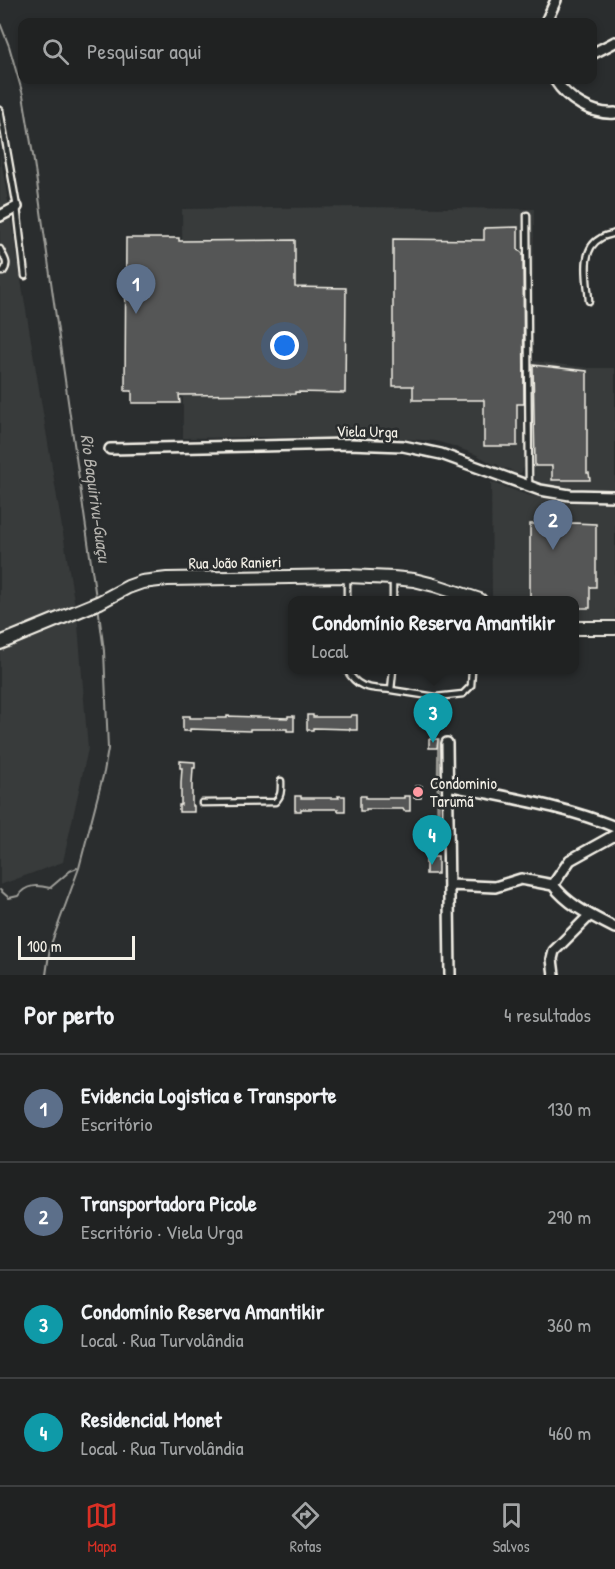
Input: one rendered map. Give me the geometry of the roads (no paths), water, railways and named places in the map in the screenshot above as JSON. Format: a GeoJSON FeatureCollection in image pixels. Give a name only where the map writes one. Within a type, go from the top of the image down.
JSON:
{"type":"FeatureCollection","features":[{"type":"Feature","properties":{"kind":"street"},"geometry":{"type":"LineString","coordinates":[[548,18],[556,0]]}},
{"type":"Feature","properties":{"kind":"street"},"geometry":{"type":"LineString","coordinates":[[597,51],[615,42]]}},
{"type":"Feature","properties":{"kind":"street"},"geometry":{"type":"LineString","coordinates":[[558,84],[573,99],[591,110],[608,114],[615,113]]}},
{"type":"Feature","properties":{"kind":"street"},"geometry":{"type":"LineString","coordinates":[[0,216],[17,207]]}},
{"type":"Feature","properties":{"kind":"street","name":"Viela Urga"},"geometry":{"type":"LineString","coordinates":[[110,448],[349,444],[403,446],[441,454],[529,487],[570,495],[615,496]]}},
{"type":"Feature","properties":{"kind":"street","name":"Rua João Ranieri"},"geometry":{"type":"LineString","coordinates":[[0,643],[100,602],[128,587],[142,582],[167,579],[347,576],[393,578],[414,580],[465,596]]}},
{"type":"Feature","properties":{"kind":"street"},"geometry":{"type":"LineString","coordinates":[[579,628],[615,628]]}},
{"type":"Feature","properties":{"kind":"street"},"geometry":{"type":"LineString","coordinates":[[447,743],[450,975]]}},
{"type":"Feature","properties":{"kind":"street"},"geometry":{"type":"LineString","coordinates":[[448,785],[569,811],[615,827]]}},
{"type":"Feature","properties":{"kind":"street"},"geometry":{"type":"LineString","coordinates":[[553,885],[570,860],[615,836]]}},
{"type":"Feature","properties":{"kind":"street"},"geometry":{"type":"LineString","coordinates":[[450,885],[495,886],[520,879],[553,885],[560,895],[572,904],[615,928]]}},
{"type":"Feature","properties":{"kind":"street"},"geometry":{"type":"LineString","coordinates":[[556,974],[552,959],[554,951],[590,915]]}},
{"type":"Feature","properties":{"kind":"lane"},"geometry":{"type":"LineString","coordinates":[[0,110],[17,207],[25,276]]}},
{"type":"Feature","properties":{"kind":"lane"},"geometry":{"type":"LineString","coordinates":[[527,215],[529,487]]}},
{"type":"Feature","properties":{"kind":"lane"},"geometry":{"type":"LineString","coordinates":[[589,301],[586,261],[590,248],[600,238],[615,233]]}},
{"type":"Feature","properties":{"kind":"lane"},"geometry":{"type":"LineString","coordinates":[[0,249],[7,263],[3,272],[0,272]]}},
{"type":"Feature","properties":{"kind":"lane"},"geometry":{"type":"LineString","coordinates":[[347,576],[347,596]]}},
{"type":"Feature","properties":{"kind":"lane"},"geometry":{"type":"LineString","coordinates":[[393,578],[393,596]]}},
{"type":"Feature","properties":{"kind":"lane"},"geometry":{"type":"LineString","coordinates":[[350,674],[352,679],[364,687],[436,697],[463,694],[471,686],[472,674]]}},
{"type":"Feature","properties":{"kind":"lane"},"geometry":{"type":"LineString","coordinates":[[391,690],[393,674]]}},
{"type":"Feature","properties":{"kind":"lane"},"geometry":{"type":"LineString","coordinates":[[202,803],[275,802],[279,799],[281,781]]}},
{"type":"Feature","properties":{"kind":"waterway","name":"Rio Baquirivu-Guaçu"},"geometry":{"type":"LineString","coordinates":[[0,23],[18,78]]}},
{"type":"Feature","properties":{"kind":"waterway","name":"Rio Baquirivu-Guaçu"},"geometry":{"type":"LineString","coordinates":[[20,84],[33,155],[96,598]]}},
{"type":"Feature","properties":{"kind":"waterway","name":"Rio Baquirivu-Guaçu"},"geometry":{"type":"LineString","coordinates":[[46,975],[50,947],[79,868],[108,749],[104,651],[98,606]]}},
{"type":"Feature","properties":{"kind":"waterway"},"geometry":{"type":"LineString","coordinates":[[0,890],[9,898],[18,896],[32,886],[50,888],[77,868]]}},
{"type":"Feature","properties":{"kind":"place","name":"Evidencia Logistica e Transporte"},"geometry":{"type":"Point","coordinates":[136,314]}},
{"type":"Feature","properties":{"kind":"place","name":"Transportadora Picole"},"geometry":{"type":"Point","coordinates":[553,550]}},
{"type":"Feature","properties":{"kind":"place","name":"Condomínio Reserva Amantikir"},"geometry":{"type":"Point","coordinates":[433,743]}},
{"type":"Feature","properties":{"kind":"place","name":"Condominio Tarumã"},"geometry":{"type":"Point","coordinates":[418,792]}},
{"type":"Feature","properties":{"kind":"place","name":"Residencial Monet"},"geometry":{"type":"Point","coordinates":[432,865]}}]}
